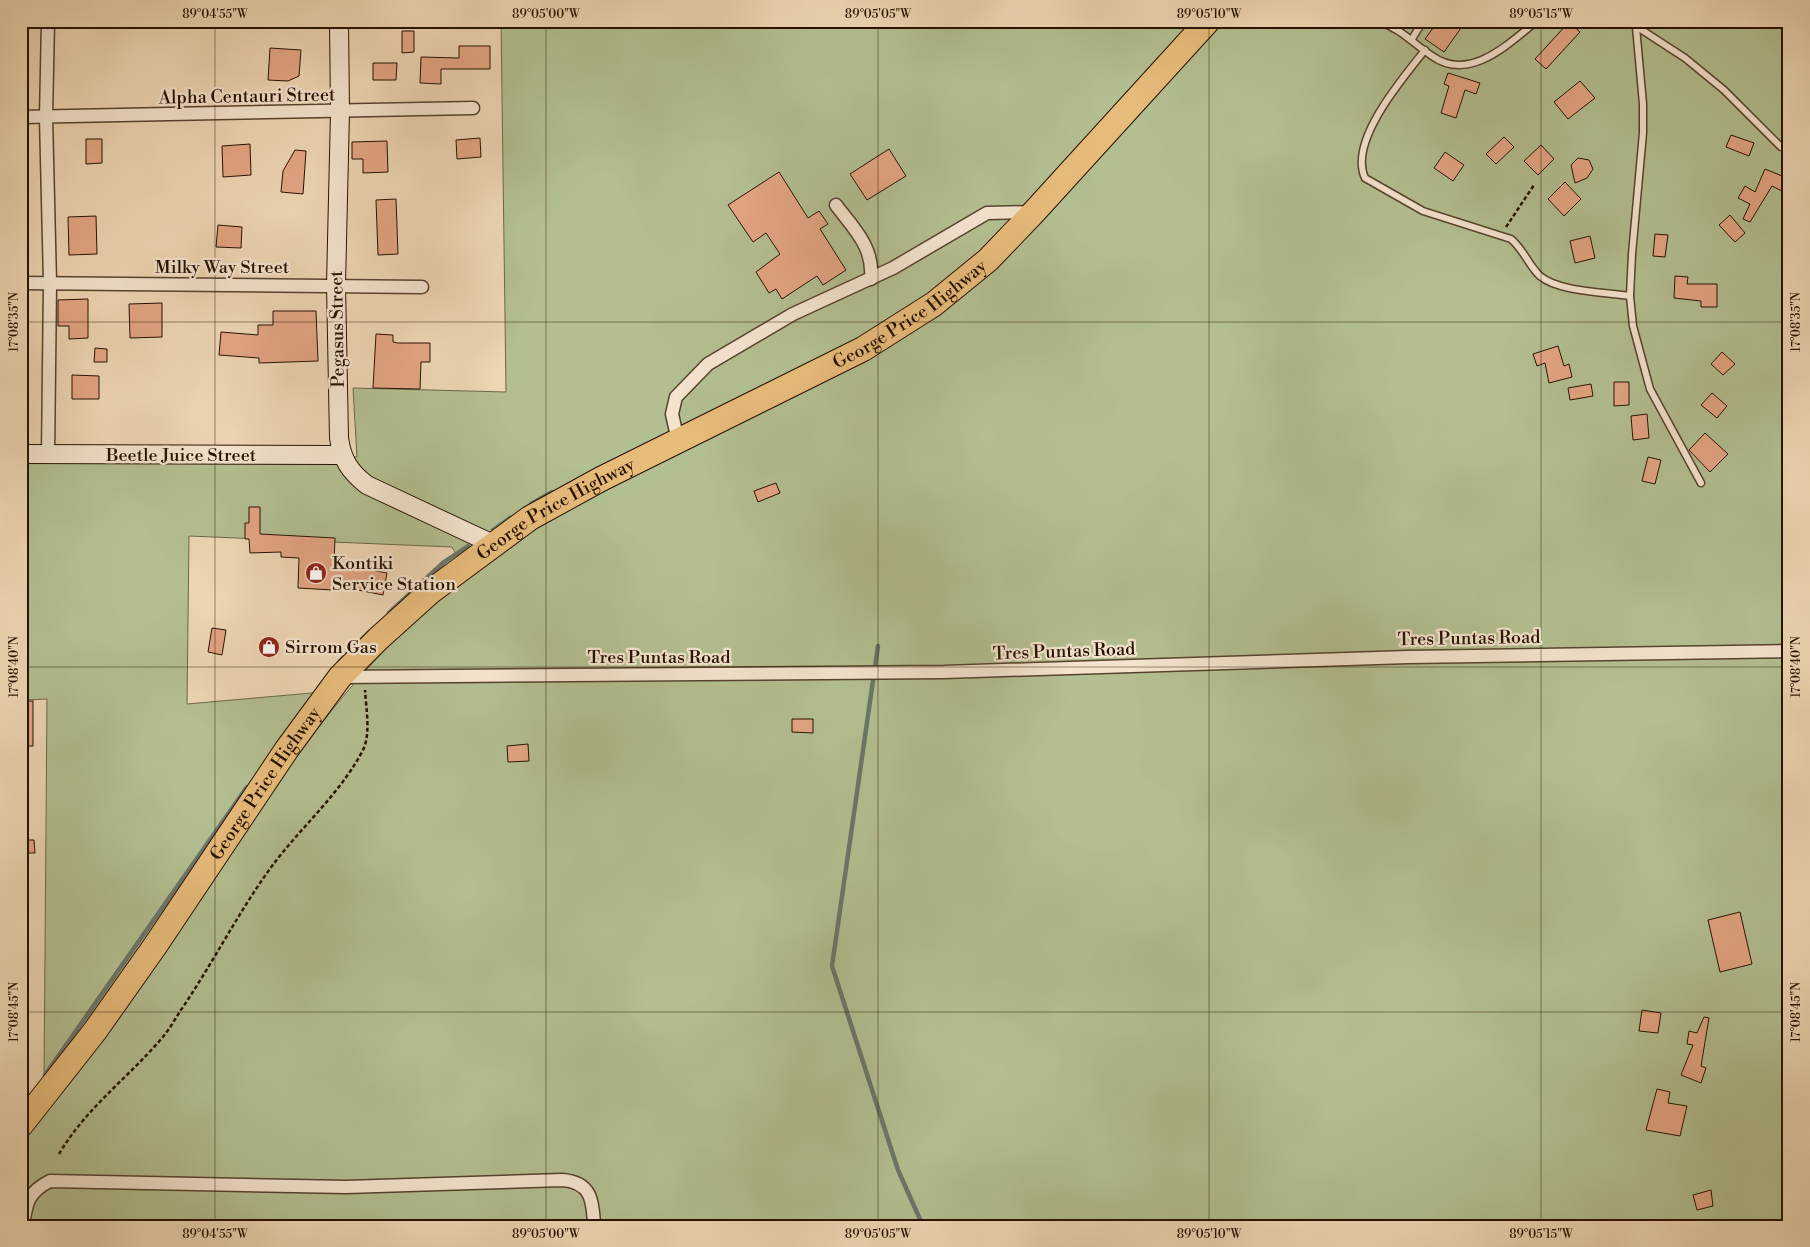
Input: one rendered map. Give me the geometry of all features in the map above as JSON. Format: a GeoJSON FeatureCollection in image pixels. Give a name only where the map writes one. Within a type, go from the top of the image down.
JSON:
{"type":"FeatureCollection","features":[{"type":"Feature","properties":{"kind":"highway","name":"George Price Highway"},"geometry":{"type":"LineString","coordinates":[[21,1125],[95,1031],[155,946],[287,749],[340,677],[430,592],[530,518],[863,348],[934,304],[988,260],[1208,21]]}},
{"type":"Feature","properties":{"kind":"street"},"geometry":{"type":"LineString","coordinates":[[48,21],[46,118],[50,284],[48,454]]}},
{"type":"Feature","properties":{"kind":"street","name":"Pegasus Street"},"geometry":{"type":"LineString","coordinates":[[339,21],[340,112],[336,285],[339,438],[342,455],[355,476],[367,485],[495,545]]}},
{"type":"Feature","properties":{"kind":"street","name":"Alpha Centauri Street"},"geometry":{"type":"LineString","coordinates":[[21,117],[473,108]]}},
{"type":"Feature","properties":{"kind":"street"},"geometry":{"type":"LineString","coordinates":[[836,205],[867,247],[872,263],[871,279]]}},
{"type":"Feature","properties":{"kind":"street"},"geometry":{"type":"LineString","coordinates":[[678,441],[672,414],[676,397],[708,364],[794,314],[893,268],[988,213],[1034,212]]}},
{"type":"Feature","properties":{"kind":"street","name":"Milky Way Street"},"geometry":{"type":"LineString","coordinates":[[21,283],[336,285],[422,288]]}},
{"type":"Feature","properties":{"kind":"street","name":"Beetle Juice Street"},"geometry":{"type":"LineString","coordinates":[[21,454],[342,455]]}},
{"type":"Feature","properties":{"kind":"street","name":"Tres Puntas Road"},"geometry":{"type":"LineString","coordinates":[[340,677],[944,672],[1398,657],[1789,651]]}},
{"type":"Feature","properties":{"kind":"street"},"geometry":{"type":"LineString","coordinates":[[23,1226],[30,1195],[36,1188],[50,1181],[346,1187],[562,1180],[577,1181],[588,1191],[594,1226]]}},
{"type":"Feature","properties":{"kind":"lane"},"geometry":{"type":"LineString","coordinates":[[1377,21],[1398,29],[1412,38],[1433,57],[1450,65],[1472,64],[1491,56],[1537,21]]}},
{"type":"Feature","properties":{"kind":"lane"},"geometry":{"type":"LineString","coordinates":[[1412,38],[1422,21]]}},
{"type":"Feature","properties":{"kind":"lane"},"geometry":{"type":"LineString","coordinates":[[1628,21],[1685,58],[1724,90],[1781,147]]}},
{"type":"Feature","properties":{"kind":"lane"},"geometry":{"type":"LineString","coordinates":[[1636,27],[1643,104],[1630,296],[1633,326],[1650,390],[1702,483]]}},
{"type":"Feature","properties":{"kind":"lane"},"geometry":{"type":"LineString","coordinates":[[1425,50],[1397,86],[1370,131],[1361,158],[1361,168],[1366,178],[1423,211],[1511,239],[1522,248],[1539,275],[1552,283],[1630,296]]}},
{"type":"Feature","properties":{"kind":"path"},"geometry":{"type":"LineString","coordinates":[[1500,235],[1534,185]]}},
{"type":"Feature","properties":{"kind":"path"},"geometry":{"type":"LineString","coordinates":[[59,1154],[80,1124],[105,1095],[162,1038],[211,967],[272,866],[329,800],[363,750],[367,729],[365,676]]}},
{"type":"Feature","properties":{"kind":"green space"},"geometry":{"type":"Polygon","coordinates":[[[501,21],[1789,21],[1789,1226],[21,1226],[21,1140],[94,1048],[140,986],[295,759],[343,696],[397,638],[447,594],[537,528],[530,518],[460,561],[452,547],[189,536],[187,704],[323,692],[120,987],[44,1080],[47,699],[21,700],[21,460],[357,457],[353,388],[506,392],[501,21]]]}},
{"type":"Feature","properties":{"kind":"building"},"geometry":{"type":"Polygon","coordinates":[[[1444,21],[1466,21],[1444,52],[1425,39],[1436,24],[1439,27],[1444,21]]]}},
{"type":"Feature","properties":{"kind":"building"},"geometry":{"type":"Polygon","coordinates":[[[1569,22],[1580,32],[1546,69],[1535,59],[1569,22]]]}},
{"type":"Feature","properties":{"kind":"building"},"geometry":{"type":"Polygon","coordinates":[[[402,31],[414,31],[414,52],[402,53],[402,31]]]}},
{"type":"Feature","properties":{"kind":"building"},"geometry":{"type":"Polygon","coordinates":[[[459,46],[490,46],[490,69],[441,69],[441,84],[420,83],[421,57],[459,58],[459,46]]]}},
{"type":"Feature","properties":{"kind":"building"},"geometry":{"type":"Polygon","coordinates":[[[270,48],[301,50],[299,76],[288,81],[268,80],[270,48]]]}},
{"type":"Feature","properties":{"kind":"building"},"geometry":{"type":"Polygon","coordinates":[[[373,63],[397,63],[396,80],[373,80],[373,63]]]}},
{"type":"Feature","properties":{"kind":"building"},"geometry":{"type":"Polygon","coordinates":[[[1448,73],[1480,83],[1476,94],[1465,90],[1456,118],[1441,113],[1449,86],[1444,84],[1448,73]]]}},
{"type":"Feature","properties":{"kind":"building"},"geometry":{"type":"Polygon","coordinates":[[[1580,81],[1595,98],[1568,119],[1554,102],[1580,81]]]}},
{"type":"Feature","properties":{"kind":"building"},"geometry":{"type":"Polygon","coordinates":[[[1731,135],[1754,143],[1749,156],[1726,147],[1731,135]]]}},
{"type":"Feature","properties":{"kind":"building"},"geometry":{"type":"Polygon","coordinates":[[[1504,137],[1514,147],[1496,164],[1486,154],[1504,137]]]}},
{"type":"Feature","properties":{"kind":"building"},"geometry":{"type":"Polygon","coordinates":[[[480,138],[481,157],[457,159],[456,140],[480,138]]]}},
{"type":"Feature","properties":{"kind":"building"},"geometry":{"type":"Polygon","coordinates":[[[86,139],[102,139],[102,163],[86,164],[86,139]]]}},
{"type":"Feature","properties":{"kind":"building"},"geometry":{"type":"Polygon","coordinates":[[[387,141],[388,172],[363,173],[363,159],[352,159],[352,142],[387,141]]]}},
{"type":"Feature","properties":{"kind":"building"},"geometry":{"type":"Polygon","coordinates":[[[250,144],[251,175],[223,177],[222,146],[250,144]]]}},
{"type":"Feature","properties":{"kind":"building"},"geometry":{"type":"Polygon","coordinates":[[[1541,145],[1554,159],[1538,175],[1524,161],[1541,145]]]}},
{"type":"Feature","properties":{"kind":"building"},"geometry":{"type":"Polygon","coordinates":[[[889,149],[906,176],[867,200],[850,174],[889,149]]]}},
{"type":"Feature","properties":{"kind":"building"},"geometry":{"type":"Polygon","coordinates":[[[295,150],[306,151],[303,194],[281,192],[283,171],[295,150]]]}},
{"type":"Feature","properties":{"kind":"building"},"geometry":{"type":"Polygon","coordinates":[[[1445,152],[1464,165],[1453,181],[1434,168],[1445,152]]]}},
{"type":"Feature","properties":{"kind":"building"},"geometry":{"type":"Polygon","coordinates":[[[1578,158],[1589,160],[1593,169],[1587,178],[1575,183],[1571,165],[1578,158]]]}},
{"type":"Feature","properties":{"kind":"building"},"geometry":{"type":"Polygon","coordinates":[[[1765,169],[1787,178],[1782,191],[1772,186],[1750,222],[1743,219],[1750,204],[1738,198],[1745,186],[1755,192],[1765,169]]]}},
{"type":"Feature","properties":{"kind":"building"},"geometry":{"type":"Polygon","coordinates":[[[779,172],[808,218],[819,211],[828,224],[820,229],[846,270],[823,285],[817,276],[782,299],[776,289],[769,293],[756,272],[780,254],[766,233],[753,242],[728,205],[779,172]]]}},
{"type":"Feature","properties":{"kind":"building"},"geometry":{"type":"Polygon","coordinates":[[[1565,182],[1581,199],[1564,216],[1548,199],[1565,182]]]}},
{"type":"Feature","properties":{"kind":"building"},"geometry":{"type":"Polygon","coordinates":[[[396,199],[398,254],[378,255],[376,200],[396,199]]]}},
{"type":"Feature","properties":{"kind":"building"},"geometry":{"type":"Polygon","coordinates":[[[1730,215],[1745,233],[1735,242],[1719,225],[1730,215]]]}},
{"type":"Feature","properties":{"kind":"building"},"geometry":{"type":"Polygon","coordinates":[[[96,216],[97,254],[69,255],[68,217],[96,216]]]}},
{"type":"Feature","properties":{"kind":"building"},"geometry":{"type":"Polygon","coordinates":[[[218,225],[242,227],[241,248],[216,247],[218,225]]]}},
{"type":"Feature","properties":{"kind":"building"},"geometry":{"type":"Polygon","coordinates":[[[1655,234],[1668,235],[1665,257],[1653,256],[1655,234]]]}},
{"type":"Feature","properties":{"kind":"building"},"geometry":{"type":"Polygon","coordinates":[[[1590,236],[1595,258],[1575,263],[1570,241],[1590,236]]]}},
{"type":"Feature","properties":{"kind":"building"},"geometry":{"type":"Polygon","coordinates":[[[1675,276],[1688,277],[1687,284],[1717,284],[1717,307],[1701,307],[1701,301],[1674,298],[1675,276]]]}},
{"type":"Feature","properties":{"kind":"building"},"geometry":{"type":"Polygon","coordinates":[[[88,299],[88,338],[69,339],[69,326],[58,326],[58,300],[88,299]]]}},
{"type":"Feature","properties":{"kind":"building"},"geometry":{"type":"Polygon","coordinates":[[[162,303],[162,337],[130,338],[129,304],[162,303]]]}},
{"type":"Feature","properties":{"kind":"building"},"geometry":{"type":"Polygon","coordinates":[[[273,311],[316,311],[318,361],[259,363],[259,358],[219,355],[221,332],[258,335],[258,325],[273,325],[273,311]]]}},
{"type":"Feature","properties":{"kind":"building"},"geometry":{"type":"Polygon","coordinates":[[[376,334],[393,335],[393,342],[398,343],[430,343],[430,362],[421,362],[420,389],[373,388],[376,334]]]}},
{"type":"Feature","properties":{"kind":"building"},"geometry":{"type":"Polygon","coordinates":[[[1558,346],[1564,366],[1569,364],[1572,377],[1549,383],[1545,363],[1537,366],[1533,354],[1558,346]]]}},
{"type":"Feature","properties":{"kind":"building"},"geometry":{"type":"Polygon","coordinates":[[[95,348],[107,349],[107,362],[94,362],[95,348]]]}},
{"type":"Feature","properties":{"kind":"building"},"geometry":{"type":"Polygon","coordinates":[[[1722,352],[1735,364],[1723,375],[1711,364],[1722,352]]]}},
{"type":"Feature","properties":{"kind":"building"},"geometry":{"type":"Polygon","coordinates":[[[72,375],[99,376],[99,399],[72,399],[72,375]]]}},
{"type":"Feature","properties":{"kind":"building"},"geometry":{"type":"Polygon","coordinates":[[[1614,382],[1629,382],[1629,405],[1614,406],[1614,382]]]}},
{"type":"Feature","properties":{"kind":"building"},"geometry":{"type":"Polygon","coordinates":[[[1591,384],[1593,396],[1570,400],[1568,388],[1591,384]]]}},
{"type":"Feature","properties":{"kind":"building"},"geometry":{"type":"Polygon","coordinates":[[[1712,393],[1727,406],[1717,418],[1701,405],[1712,393]]]}},
{"type":"Feature","properties":{"kind":"building"},"geometry":{"type":"Polygon","coordinates":[[[1647,414],[1649,438],[1633,440],[1631,416],[1647,414]]]}},
{"type":"Feature","properties":{"kind":"building"},"geometry":{"type":"Polygon","coordinates":[[[1705,433],[1728,454],[1710,472],[1689,450],[1705,433]]]}},
{"type":"Feature","properties":{"kind":"building"},"geometry":{"type":"Polygon","coordinates":[[[1648,457],[1661,460],[1655,484],[1642,481],[1648,457]]]}},
{"type":"Feature","properties":{"kind":"building"},"geometry":{"type":"Polygon","coordinates":[[[776,483],[780,493],[758,502],[754,491],[776,483]]]}},
{"type":"Feature","properties":{"kind":"building"},"geometry":{"type":"Polygon","coordinates":[[[249,507],[260,507],[260,534],[335,538],[334,563],[387,573],[383,595],[333,585],[333,590],[298,588],[299,558],[281,557],[281,552],[250,553],[249,539],[245,539],[245,523],[249,523],[249,507]]]}},
{"type":"Feature","properties":{"kind":"building"},"geometry":{"type":"Polygon","coordinates":[[[212,628],[226,630],[222,655],[208,652],[212,628]]]}},
{"type":"Feature","properties":{"kind":"building"},"geometry":{"type":"Polygon","coordinates":[[[21,701],[33,701],[33,746],[21,746],[21,701]]]}},
{"type":"Feature","properties":{"kind":"building"},"geometry":{"type":"Polygon","coordinates":[[[792,719],[813,719],[813,733],[792,732],[792,719]]]}},
{"type":"Feature","properties":{"kind":"building"},"geometry":{"type":"Polygon","coordinates":[[[528,744],[529,761],[508,762],[507,746],[528,744]]]}},
{"type":"Feature","properties":{"kind":"building"},"geometry":{"type":"Polygon","coordinates":[[[21,840],[34,840],[35,853],[21,853],[21,840]]]}},
{"type":"Feature","properties":{"kind":"building"},"geometry":{"type":"Polygon","coordinates":[[[1740,912],[1752,964],[1720,972],[1708,920],[1740,912]]]}},
{"type":"Feature","properties":{"kind":"building"},"geometry":{"type":"Polygon","coordinates":[[[1642,1010],[1661,1013],[1658,1033],[1639,1031],[1642,1010]]]}},
{"type":"Feature","properties":{"kind":"building"},"geometry":{"type":"Polygon","coordinates":[[[1704,1017],[1709,1018],[1701,1066],[1706,1068],[1701,1083],[1681,1075],[1693,1045],[1687,1044],[1689,1031],[1697,1033],[1704,1017]]]}},
{"type":"Feature","properties":{"kind":"building"},"geometry":{"type":"Polygon","coordinates":[[[1657,1089],[1670,1092],[1668,1103],[1687,1106],[1680,1136],[1646,1130],[1657,1089]]]}},
{"type":"Feature","properties":{"kind":"building"},"geometry":{"type":"Polygon","coordinates":[[[1711,1190],[1713,1206],[1697,1210],[1693,1195],[1711,1190]]]}},
{"type":"Feature","properties":{"kind":"waterway"},"geometry":{"type":"LineString","coordinates":[[531,504],[552,492]]}},
{"type":"Feature","properties":{"kind":"waterway"},"geometry":{"type":"LineString","coordinates":[[493,530],[510,518]]}},
{"type":"Feature","properties":{"kind":"waterway"},"geometry":{"type":"LineString","coordinates":[[389,613],[444,562],[468,546]]}},
{"type":"Feature","properties":{"kind":"waterway"},"geometry":{"type":"LineString","coordinates":[[339,662],[369,632]]}},
{"type":"Feature","properties":{"kind":"waterway"},"geometry":{"type":"LineString","coordinates":[[878,646],[832,966],[898,1170],[923,1226]]}},
{"type":"Feature","properties":{"kind":"waterway"},"geometry":{"type":"LineString","coordinates":[[45,1075],[247,787]]}},
{"type":"Feature","properties":{"kind":"place","name":"Kontiki Service Station"},"geometry":{"type":"Point","coordinates":[316,573]}},
{"type":"Feature","properties":{"kind":"place","name":"Sirrom Gas"},"geometry":{"type":"Point","coordinates":[269,647]}}]}
